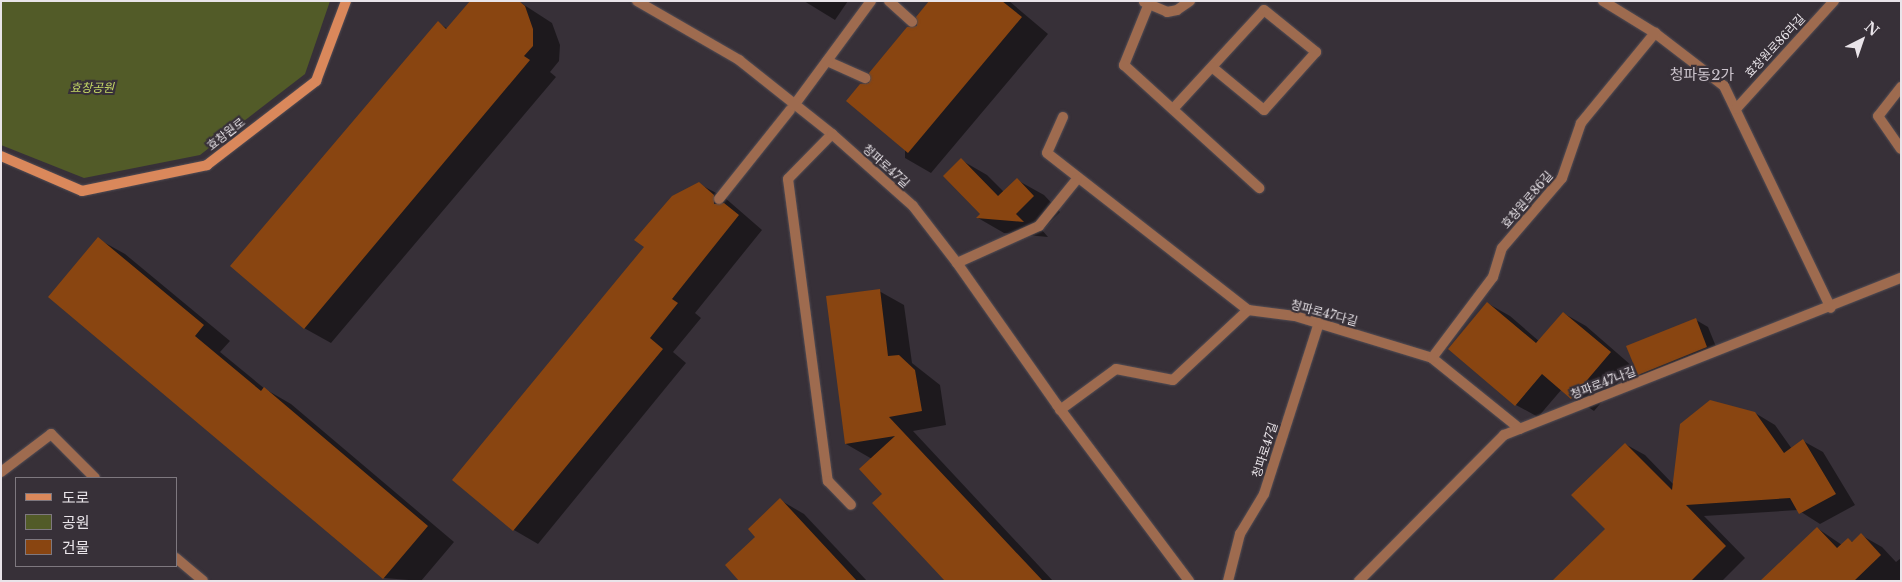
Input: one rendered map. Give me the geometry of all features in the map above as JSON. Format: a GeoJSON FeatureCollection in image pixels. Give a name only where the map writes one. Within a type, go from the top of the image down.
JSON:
{"type":"FeatureCollection","features":[{"type":"Feature","properties":{"kind":"street","name":"효창원로"},"geometry":{"type":"LineString","coordinates":[[1,156],[82,190],[207,165],[316,81],[346,1]]}},
{"type":"Feature","properties":{"kind":"street","name":"청파로47길"},"geometry":{"type":"LineString","coordinates":[[637,1],[739,60],[832,134],[913,206],[957,263],[1060,410],[1189,581]]}},
{"type":"Feature","properties":{"kind":"street"},"geometry":{"type":"LineString","coordinates":[[798,100],[871,1]]}},
{"type":"Feature","properties":{"kind":"street"},"geometry":{"type":"LineString","coordinates":[[889,1],[912,22]]}},
{"type":"Feature","properties":{"kind":"street"},"geometry":{"type":"LineString","coordinates":[[1190,1],[1177,10],[1167,12],[1146,4],[1124,65],[1259,188]]}},
{"type":"Feature","properties":{"kind":"street"},"geometry":{"type":"LineString","coordinates":[[1603,1],[1655,33],[1724,86],[1832,308]]}},
{"type":"Feature","properties":{"kind":"street","name":"효창원로86라길"},"geometry":{"type":"LineString","coordinates":[[1736,109],[1834,1]]}},
{"type":"Feature","properties":{"kind":"street"},"geometry":{"type":"LineString","coordinates":[[1173,110],[1212,67],[1264,10],[1316,52],[1264,110],[1212,67]]}},
{"type":"Feature","properties":{"kind":"street","name":"효창원로86길"},"geometry":{"type":"LineString","coordinates":[[1432,358],[1492,277],[1502,248],[1562,178],[1581,123],[1655,33]]}},
{"type":"Feature","properties":{"kind":"street"},"geometry":{"type":"LineString","coordinates":[[826,61],[865,78]]}},
{"type":"Feature","properties":{"kind":"street"},"geometry":{"type":"LineString","coordinates":[[1901,88],[1878,116],[1901,149]]}},
{"type":"Feature","properties":{"kind":"street"},"geometry":{"type":"LineString","coordinates":[[719,199],[790,110]]}},
{"type":"Feature","properties":{"kind":"street"},"geometry":{"type":"LineString","coordinates":[[1060,410],[1116,369],[1174,380],[1248,310],[1077,179],[1046,153],[1063,117]]}},
{"type":"Feature","properties":{"kind":"street"},"geometry":{"type":"LineString","coordinates":[[832,134],[788,179],[828,480],[851,505]]}},
{"type":"Feature","properties":{"kind":"street"},"geometry":{"type":"LineString","coordinates":[[957,263],[1040,226],[1077,179]]}},
{"type":"Feature","properties":{"kind":"street","name":"청파로47나길"},"geometry":{"type":"LineString","coordinates":[[1359,581],[1504,435],[1832,308],[1901,278]]}},
{"type":"Feature","properties":{"kind":"street","name":"청파로47다길"},"geometry":{"type":"LineString","coordinates":[[1248,310],[1295,316],[1432,358],[1520,429]]}},
{"type":"Feature","properties":{"kind":"street","name":"청파로47길"},"geometry":{"type":"LineString","coordinates":[[1228,581],[1240,534],[1264,494],[1319,323]]}},
{"type":"Feature","properties":{"kind":"street"},"geometry":{"type":"LineString","coordinates":[[1,472],[51,434],[95,477]]}},
{"type":"Feature","properties":{"kind":"street"},"geometry":{"type":"LineString","coordinates":[[178,560],[203,581]]}},
{"type":"Feature","properties":{"kind":"green space","name":"효창공원"},"geometry":{"type":"Polygon","coordinates":[[[1,1],[330,1],[305,74],[200,155],[84,178],[1,145],[1,1]]]}},
{"type":"Feature","properties":{"kind":"building"},"geometry":{"type":"Polygon","coordinates":[[[470,1],[519,1],[525,6],[533,29],[533,46],[524,56],[530,60],[304,329],[230,266],[438,21],[446,29],[470,1]]]}},
{"type":"Feature","properties":{"kind":"building"},"geometry":{"type":"Polygon","coordinates":[[[929,1],[1002,1],[1022,17],[908,153],[846,101],[860,84],[869,83],[869,73],[907,27],[917,26],[916,17],[929,1]]]}},
{"type":"Feature","properties":{"kind":"building"},"geometry":{"type":"Polygon","coordinates":[[[961,158],[998,196],[1017,178],[1034,196],[1016,214],[1024,222],[976,218],[980,214],[943,176],[961,158]]]}},
{"type":"Feature","properties":{"kind":"building"},"geometry":{"type":"Polygon","coordinates":[[[699,182],[714,195],[714,204],[724,203],[739,215],[672,299],[678,303],[650,338],[663,349],[513,531],[452,480],[644,247],[634,240],[672,196],[699,182]]]}},
{"type":"Feature","properties":{"kind":"building"},"geometry":{"type":"Polygon","coordinates":[[[98,237],[204,325],[195,336],[261,391],[264,387],[428,526],[383,579],[48,297],[98,237]]]}},
{"type":"Feature","properties":{"kind":"building"},"geometry":{"type":"Polygon","coordinates":[[[880,289],[888,356],[899,355],[915,370],[922,411],[889,417],[1043,581],[945,581],[872,503],[882,494],[859,469],[895,436],[845,444],[826,296],[880,289]]]}},
{"type":"Feature","properties":{"kind":"building"},"geometry":{"type":"Polygon","coordinates":[[[1487,302],[1536,343],[1563,312],[1611,352],[1571,399],[1542,374],[1515,406],[1448,349],[1487,302]]]}},
{"type":"Feature","properties":{"kind":"building"},"geometry":{"type":"Polygon","coordinates":[[[1696,318],[1707,347],[1638,375],[1626,346],[1696,318]]]}},
{"type":"Feature","properties":{"kind":"building"},"geometry":{"type":"Polygon","coordinates":[[[1710,400],[1755,412],[1784,453],[1803,439],[1836,494],[1799,514],[1790,498],[1686,505],[1726,546],[1691,581],[1552,581],[1605,529],[1571,495],[1625,443],[1672,490],[1680,424],[1710,400]]]}},
{"type":"Feature","properties":{"kind":"building"},"geometry":{"type":"Polygon","coordinates":[[[780,498],[857,581],[739,581],[725,565],[755,537],[748,529],[780,498]]]}},
{"type":"Feature","properties":{"kind":"building"},"geometry":{"type":"Polygon","coordinates":[[[1817,527],[1837,548],[1848,538],[1852,542],[1861,533],[1881,555],[1854,581],[1760,581],[1817,527]]]}},
{"type":"Feature","properties":{"kind":"district","name":"청파동2가"},"geometry":{"type":"Point","coordinates":[1702,75]}}]}
